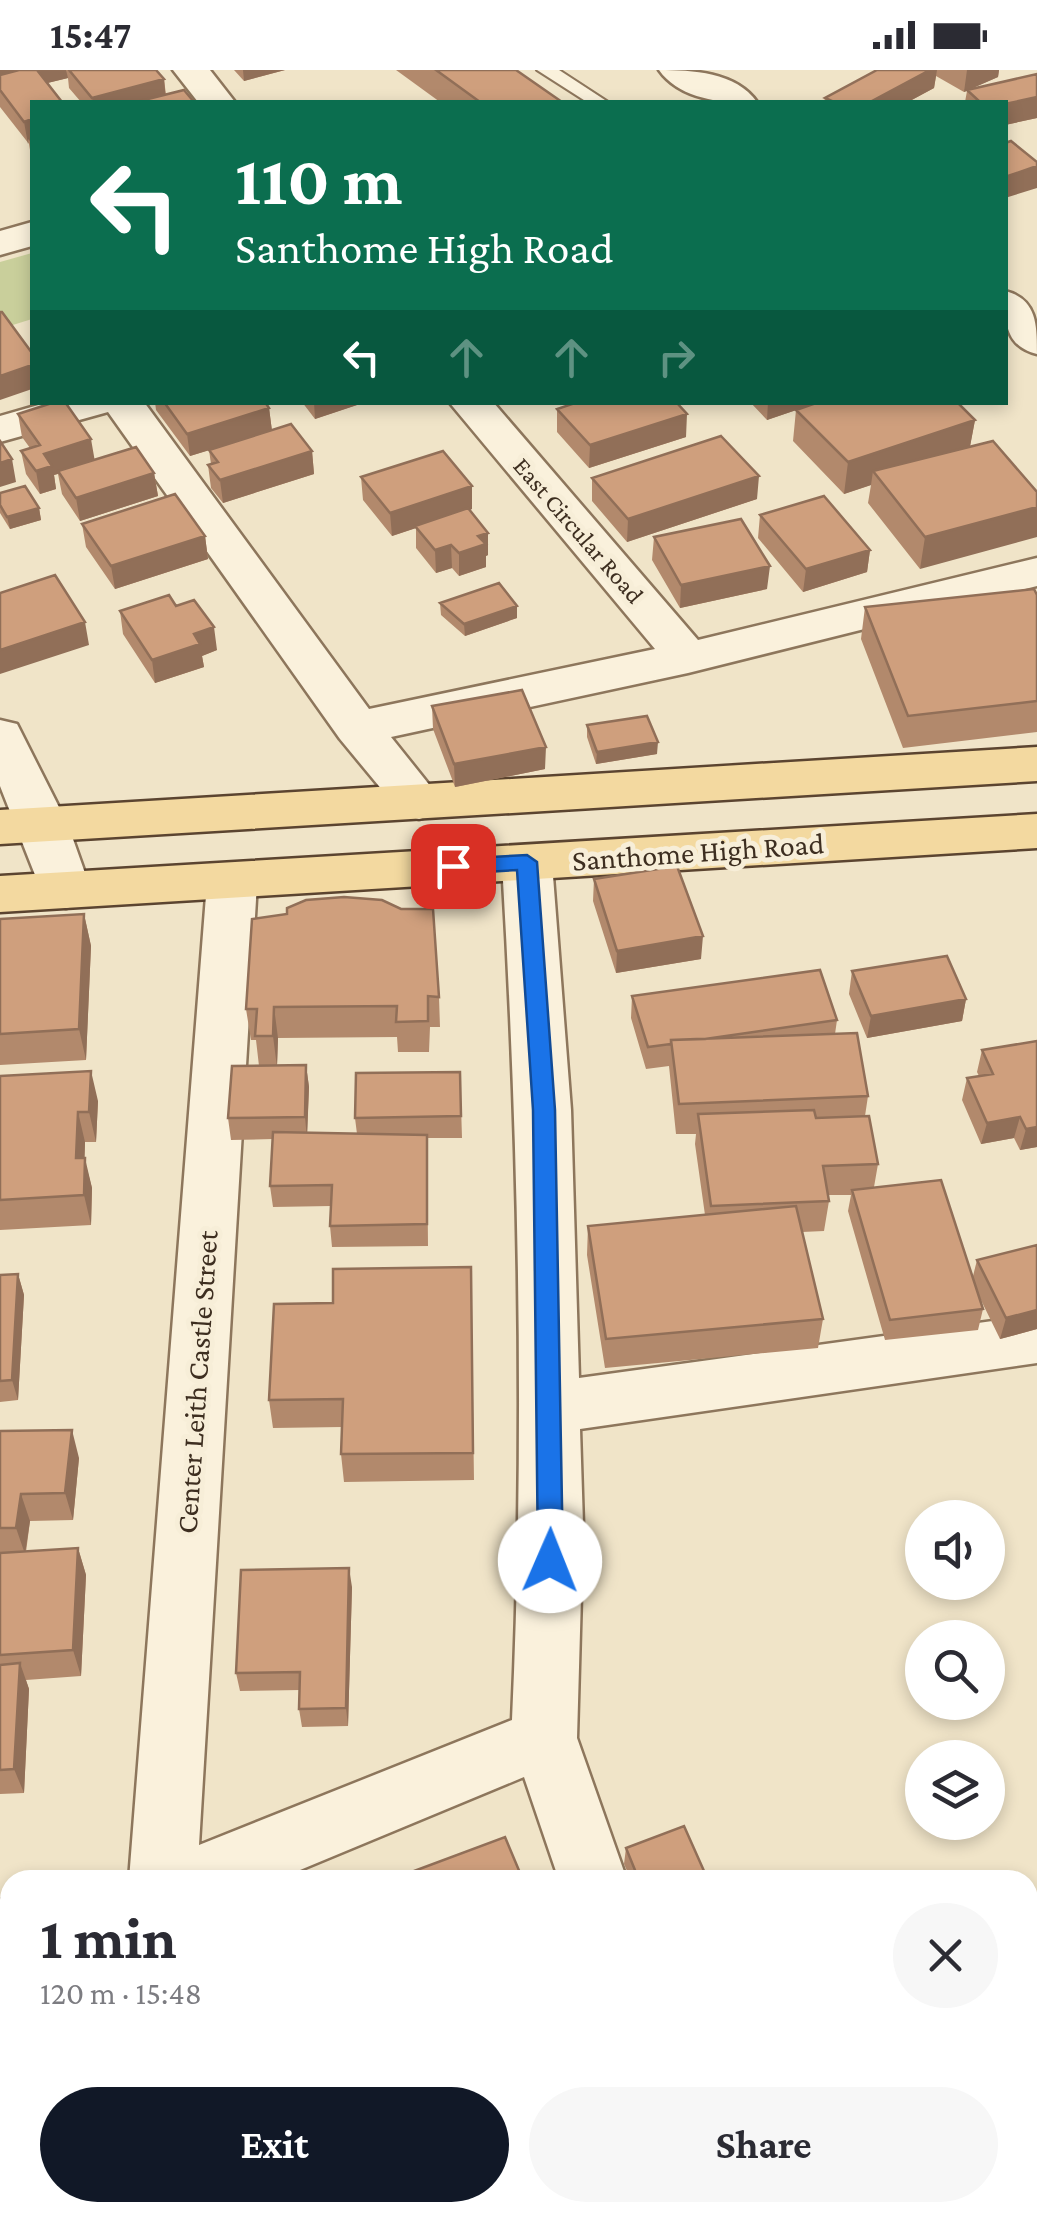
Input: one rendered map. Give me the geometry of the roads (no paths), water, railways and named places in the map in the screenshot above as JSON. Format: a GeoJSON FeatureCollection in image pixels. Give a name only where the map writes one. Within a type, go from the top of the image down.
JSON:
{"type":"FeatureCollection","features":[{"type":"Feature","properties":{"kind":"main road"},"geometry":{"type":"LineString","coordinates":[[22,826],[1037,764]]}},
{"type":"Feature","properties":{"kind":"main road","name":"Santhome High Road"},"geometry":{"type":"LineString","coordinates":[[0,894],[232,884],[1037,831]]}},
{"type":"Feature","properties":{"kind":"street"},"geometry":{"type":"LineString","coordinates":[[191,70],[215,100]]}},
{"type":"Feature","properties":{"kind":"street"},"geometry":{"type":"LineString","coordinates":[[677,70],[735,100]]}},
{"type":"Feature","properties":{"kind":"street"},"geometry":{"type":"LineString","coordinates":[[0,243],[30,235]]}},
{"type":"Feature","properties":{"kind":"street"},"geometry":{"type":"LineString","coordinates":[[1008,307],[1037,342]]}},
{"type":"Feature","properties":{"kind":"street"},"geometry":{"type":"LineString","coordinates":[[0,429],[87,405]]}},
{"type":"Feature","properties":{"kind":"street"},"geometry":{"type":"LineString","coordinates":[[124,405],[357,728],[419,802]]}},
{"type":"Feature","properties":{"kind":"street","name":"East Circular Road"},"geometry":{"type":"LineString","coordinates":[[473,405],[688,658]]}},
{"type":"Feature","properties":{"kind":"street"},"geometry":{"type":"LineString","coordinates":[[357,728],[688,658],[1037,572]]}},
{"type":"Feature","properties":{"kind":"street"},"geometry":{"type":"LineString","coordinates":[[0,736],[22,826],[66,890]]}},
{"type":"Feature","properties":{"kind":"street"},"geometry":{"type":"LineString","coordinates":[[527,862],[544,1110],[552,1525],[544,1738],[590,1870]]}},
{"type":"Feature","properties":{"kind":"street","name":"Center Leith Castle Street"},"geometry":{"type":"LineString","coordinates":[[164,1870],[232,884]]}},
{"type":"Feature","properties":{"kind":"street"},"geometry":{"type":"LineString","coordinates":[[549,1408],[1037,1339]]}},
{"type":"Feature","properties":{"kind":"street"},"geometry":{"type":"LineString","coordinates":[[220,1870],[544,1738]]}},
{"type":"Feature","properties":{"kind":"lane"},"geometry":{"type":"LineString","coordinates":[[546,70],[595,100]]}}]}
